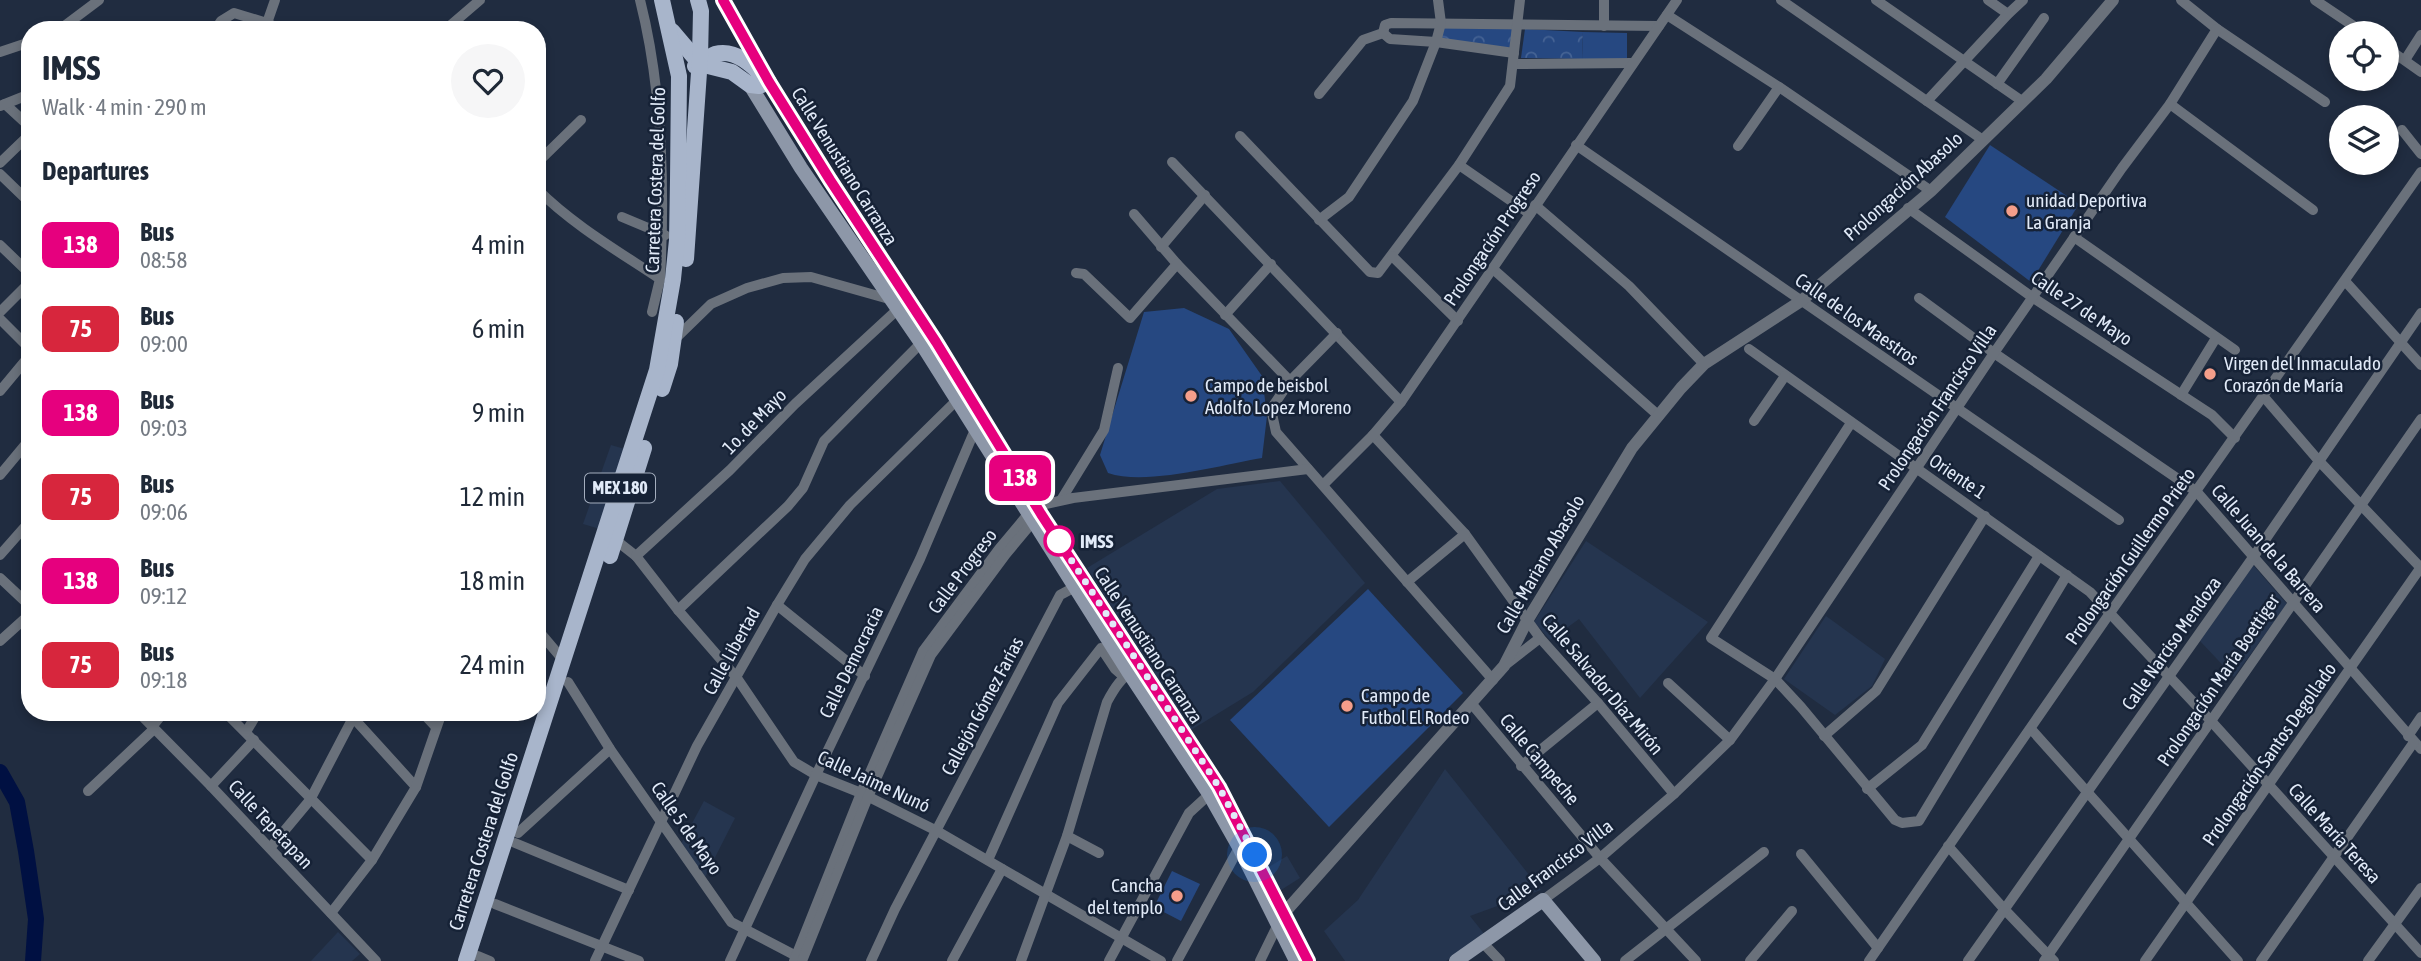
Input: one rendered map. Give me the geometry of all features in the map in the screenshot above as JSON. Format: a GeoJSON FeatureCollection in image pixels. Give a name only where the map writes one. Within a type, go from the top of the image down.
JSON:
{"type":"FeatureCollection","features":[{"type":"Feature","properties":{"kind":"main road","name":"Carretera Costera del Golfo"},"geometry":{"type":"LineString","coordinates":[[478,960],[564,661],[670,364],[676,238],[678,86],[663,0]]}},
{"type":"Feature","properties":{"kind":"main road","name":"Carretera Costera del Golfo"},"geometry":{"type":"LineString","coordinates":[[478,960],[568,682],[657,370],[673,279],[676,238],[700,64],[701,11],[698,0]]}},
{"type":"Feature","properties":{"kind":"main road","name":"Calle Venustiano Carranza"},"geometry":{"type":"LineString","coordinates":[[723,0],[769,82],[979,423],[1038,511],[1131,671]]}},
{"type":"Feature","properties":{"kind":"main road"},"geometry":{"type":"LineString","coordinates":[[669,26],[676,38],[700,64],[732,72],[750,85],[759,86],[769,82],[748,62],[717,53],[700,64],[690,69],[678,86]]}},
{"type":"Feature","properties":{"kind":"main road","name":"Calle Venustiano Carranza"},"geometry":{"type":"LineString","coordinates":[[750,85],[801,168],[957,400],[979,423]]}},
{"type":"Feature","properties":{"kind":"main road","name":"Calle Venustiano Carranza"},"geometry":{"type":"LineString","coordinates":[[1038,511],[1075,587],[1214,791],[1281,918],[1308,961]]}},
{"type":"Feature","properties":{"kind":"main road"},"geometry":{"type":"LineString","coordinates":[[1543,900],[1594,961]]}},
{"type":"Feature","properties":{"kind":"main road","name":"Calle Francisco Villa"},"geometry":{"type":"LineString","coordinates":[[1456,961],[1543,900]]}},
{"type":"Feature","properties":{"kind":"main road","name":"Calle Venustiano Carranza"},"geometry":{"type":"LineString","coordinates":[[1281,918],[1296,961]]}},
{"type":"Feature","properties":{"kind":"street"},"geometry":{"type":"LineString","coordinates":[[71,21],[99,0]]}},
{"type":"Feature","properties":{"kind":"street"},"geometry":{"type":"LineString","coordinates":[[268,21],[275,0]]}},
{"type":"Feature","properties":{"kind":"street"},"geometry":{"type":"LineString","coordinates":[[456,21],[480,0]]}},
{"type":"Feature","properties":{"kind":"street"},"geometry":{"type":"LineString","coordinates":[[640,0],[655,91],[662,175],[676,238],[660,279],[652,312]]}},
{"type":"Feature","properties":{"kind":"street"},"geometry":{"type":"LineString","coordinates":[[1319,220],[1349,197],[1413,101],[1441,23],[1438,0]]}},
{"type":"Feature","properties":{"kind":"street"},"geometry":{"type":"LineString","coordinates":[[1240,136],[1374,274],[1382,269],[1459,165],[1510,86],[1520,0]]}},
{"type":"Feature","properties":{"kind":"street"},"geometry":{"type":"LineString","coordinates":[[1604,0],[1604,26]]}},
{"type":"Feature","properties":{"kind":"street","name":"Prolongación Progreso"},"geometry":{"type":"LineString","coordinates":[[1324,485],[1401,402],[1677,0]]}},
{"type":"Feature","properties":{"kind":"street"},"geometry":{"type":"LineString","coordinates":[[1781,0],[1983,140]]}},
{"type":"Feature","properties":{"kind":"street"},"geometry":{"type":"LineString","coordinates":[[1876,0],[2022,101],[2046,79],[2113,0]]}},
{"type":"Feature","properties":{"kind":"street"},"geometry":{"type":"LineString","coordinates":[[1988,0],[2008,14]]}},
{"type":"Feature","properties":{"kind":"street"},"geometry":{"type":"LineString","coordinates":[[1927,101],[2023,0]]}},
{"type":"Feature","properties":{"kind":"street"},"geometry":{"type":"LineString","coordinates":[[2181,0],[2217,29],[2325,102]]}},
{"type":"Feature","properties":{"kind":"street"},"geometry":{"type":"LineString","coordinates":[[2315,0],[2346,21]]}},
{"type":"Feature","properties":{"kind":"street"},"geometry":{"type":"LineString","coordinates":[[221,21],[234,13],[260,21]]}},
{"type":"Feature","properties":{"kind":"street"},"geometry":{"type":"LineString","coordinates":[[1667,15],[1779,87],[1931,191]]}},
{"type":"Feature","properties":{"kind":"street"},"geometry":{"type":"LineString","coordinates":[[1997,84],[2044,18]]}},
{"type":"Feature","properties":{"kind":"street"},"geometry":{"type":"LineString","coordinates":[[1383,33],[1385,25],[1391,23],[1659,26]]}},
{"type":"Feature","properties":{"kind":"street","name":"Prolongación Francisco Villa"},"geometry":{"type":"LineString","coordinates":[[1674,794],[1730,740],[1775,679],[2032,297],[2170,104],[2217,29]]}},
{"type":"Feature","properties":{"kind":"street"},"geometry":{"type":"LineString","coordinates":[[1383,33],[1390,39],[1436,42],[1513,58],[1632,63]]}},
{"type":"Feature","properties":{"kind":"street"},"geometry":{"type":"LineString","coordinates":[[1319,94],[1363,40],[1383,33]]}},
{"type":"Feature","properties":{"kind":"street"},"geometry":{"type":"LineString","coordinates":[[2405,60],[2421,35]]}},
{"type":"Feature","properties":{"kind":"street"},"geometry":{"type":"LineString","coordinates":[[0,52],[21,45]]}},
{"type":"Feature","properties":{"kind":"street"},"geometry":{"type":"LineString","coordinates":[[2399,56],[2421,72]]}},
{"type":"Feature","properties":{"kind":"street"},"geometry":{"type":"LineString","coordinates":[[1738,146],[1779,87]]}},
{"type":"Feature","properties":{"kind":"street"},"geometry":{"type":"LineString","coordinates":[[21,98],[3,105],[21,120]]}},
{"type":"Feature","properties":{"kind":"street","name":"Prolongación Abasolo"},"geometry":{"type":"LineString","coordinates":[[1849,260],[1931,191],[2022,101]]}},
{"type":"Feature","properties":{"kind":"street"},"geometry":{"type":"LineString","coordinates":[[2170,104],[2313,210]]}},
{"type":"Feature","properties":{"kind":"street"},"geometry":{"type":"LineString","coordinates":[[546,154],[581,120]]}},
{"type":"Feature","properties":{"kind":"street"},"geometry":{"type":"LineString","coordinates":[[2402,130],[2421,154]]}},
{"type":"Feature","properties":{"kind":"street"},"geometry":{"type":"LineString","coordinates":[[0,163],[21,143]]}},
{"type":"Feature","properties":{"kind":"street","name":"Calle de los Maestros"},"geometry":{"type":"LineString","coordinates":[[1576,145],[2119,520]]}},
{"type":"Feature","properties":{"kind":"street"},"geometry":{"type":"LineString","coordinates":[[1172,162],[1401,402]]}},
{"type":"Feature","properties":{"kind":"street"},"geometry":{"type":"LineString","coordinates":[[1459,165],[1532,209],[1629,286],[1704,364]]}},
{"type":"Feature","properties":{"kind":"street","name":"Prolongación Guillermo Prieto"},"geometry":{"type":"LineString","coordinates":[[1869,961],[2421,172]]}},
{"type":"Feature","properties":{"kind":"street"},"geometry":{"type":"LineString","coordinates":[[0,174],[21,194]]}},
{"type":"Feature","properties":{"kind":"street"},"geometry":{"type":"LineString","coordinates":[[1161,247],[1205,195]]}},
{"type":"Feature","properties":{"kind":"street"},"geometry":{"type":"LineString","coordinates":[[546,198],[582,227],[660,279]]}},
{"type":"Feature","properties":{"kind":"street","name":"Calle 27 de Mayo"},"geometry":{"type":"LineString","coordinates":[[1908,208],[2032,297],[2212,415],[2235,438]]}},
{"type":"Feature","properties":{"kind":"street"},"geometry":{"type":"LineString","coordinates":[[1134,214],[1161,247],[1290,381]]}},
{"type":"Feature","properties":{"kind":"street"},"geometry":{"type":"LineString","coordinates":[[622,217],[676,238]]}},
{"type":"Feature","properties":{"kind":"street"},"geometry":{"type":"LineString","coordinates":[[2074,237],[2235,350]]}},
{"type":"Feature","properties":{"kind":"street"},"geometry":{"type":"LineString","coordinates":[[0,246],[21,266]]}},
{"type":"Feature","properties":{"kind":"street"},"geometry":{"type":"LineString","coordinates":[[1392,256],[1458,321]]}},
{"type":"Feature","properties":{"kind":"street","name":"Calle Mariano Abasolo"},"geometry":{"type":"LineString","coordinates":[[1260,961],[1281,918],[1504,666],[1527,621],[1632,448],[1659,415],[1704,364],[1801,302],[1849,260]]}},
{"type":"Feature","properties":{"kind":"street"},"geometry":{"type":"LineString","coordinates":[[1080,274],[1130,318],[1177,264]]}},
{"type":"Feature","properties":{"kind":"street"},"geometry":{"type":"LineString","coordinates":[[1225,315],[1271,264]]}},
{"type":"Feature","properties":{"kind":"street"},"geometry":{"type":"LineString","coordinates":[[1493,269],[1659,415]]}},
{"type":"Feature","properties":{"kind":"street"},"geometry":{"type":"LineString","coordinates":[[673,341],[711,304],[747,288],[783,278],[811,277],[893,304]]}},
{"type":"Feature","properties":{"kind":"street"},"geometry":{"type":"LineString","coordinates":[[2345,282],[2421,365]]}},
{"type":"Feature","properties":{"kind":"street"},"geometry":{"type":"LineString","coordinates":[[0,312],[21,291]]}},
{"type":"Feature","properties":{"kind":"street","name":"Calle Juan de la Barrera"},"geometry":{"type":"LineString","coordinates":[[1919,298],[1994,353],[2197,492],[2414,742]]}},
{"type":"Feature","properties":{"kind":"street","name":"1o. de Mayo"},"geometry":{"type":"LineString","coordinates":[[636,556],[730,470],[893,304]]}},
{"type":"Feature","properties":{"kind":"street","name":"Calle Narciso Mendoza"},"geometry":{"type":"LineString","coordinates":[[1968,961],[2254,556],[2421,313]]}},
{"type":"Feature","properties":{"kind":"street"},"geometry":{"type":"LineString","coordinates":[[0,319],[21,340]]}},
{"type":"Feature","properties":{"kind":"street"},"geometry":{"type":"LineString","coordinates":[[1336,333],[1290,381],[1271,409],[1276,432],[1493,680]]}},
{"type":"Feature","properties":{"kind":"street"},"geometry":{"type":"LineString","coordinates":[[2181,395],[2216,338]]}},
{"type":"Feature","properties":{"kind":"street"},"geometry":{"type":"LineString","coordinates":[[678,610],[788,506],[803,488],[824,442],[921,343]]}},
{"type":"Feature","properties":{"kind":"street","name":"Oriente 1"},"geometry":{"type":"LineString","coordinates":[[1749,349],[2091,592],[2110,613]]}},
{"type":"Feature","properties":{"kind":"street"},"geometry":{"type":"LineString","coordinates":[[0,391],[21,366]]}},
{"type":"Feature","properties":{"kind":"street"},"geometry":{"type":"LineString","coordinates":[[1060,500],[1104,430],[1118,368]]}},
{"type":"Feature","properties":{"kind":"street"},"geometry":{"type":"LineString","coordinates":[[1754,421],[1785,376]]}},
{"type":"Feature","properties":{"kind":"street"},"geometry":{"type":"LineString","coordinates":[[2264,397],[2319,461],[2421,567]]}},
{"type":"Feature","properties":{"kind":"street","name":"Calle Libertad"},"geometry":{"type":"LineString","coordinates":[[595,961],[696,746],[805,559],[850,505],[957,400]]}},
{"type":"Feature","properties":{"kind":"street","name":"Prolongación María Boettiger"},"geometry":{"type":"LineString","coordinates":[[2049,959],[2421,419]]}},
{"type":"Feature","properties":{"kind":"street","name":"Calle Democracia"},"geometry":{"type":"LineString","coordinates":[[730,961],[920,559],[979,423]]}},
{"type":"Feature","properties":{"kind":"street"},"geometry":{"type":"LineString","coordinates":[[1851,423],[1711,638],[1775,679],[1895,820],[1919,821],[2067,575]]}},
{"type":"Feature","properties":{"kind":"street","name":"Calle Salvador Díaz Mirón"},"geometry":{"type":"LineString","coordinates":[[1373,435],[1465,534],[1539,638],[1674,794]]}},
{"type":"Feature","properties":{"kind":"street"},"geometry":{"type":"LineString","coordinates":[[0,475],[21,450]]}},
{"type":"Feature","properties":{"kind":"street"},"geometry":{"type":"LineString","coordinates":[[1038,511],[1060,500],[1308,469]]}},
{"type":"Feature","properties":{"kind":"street","name":"Calle Progreso"},"geometry":{"type":"LineString","coordinates":[[801,959],[865,795],[927,653],[999,549],[1038,511]]}},
{"type":"Feature","properties":{"kind":"street"},"geometry":{"type":"LineString","coordinates":[[1824,736],[1876,691],[1985,516]]}},
{"type":"Feature","properties":{"kind":"street"},"geometry":{"type":"LineString","coordinates":[[0,555],[21,531]]}},
{"type":"Feature","properties":{"kind":"street"},"geometry":{"type":"LineString","coordinates":[[1407,582],[1465,534]]}},
{"type":"Feature","properties":{"kind":"street","name":"Calle Jaime Nunó"},"geometry":{"type":"LineString","coordinates":[[610,537],[636,556],[737,678],[794,762],[816,775],[865,795],[937,831],[1048,893],[1160,961]]}},
{"type":"Feature","properties":{"kind":"street"},"geometry":{"type":"LineString","coordinates":[[1867,789],[1922,745],[2039,556]]}},
{"type":"Feature","properties":{"kind":"street","name":"Prolongación Santos Degollado"},"geometry":{"type":"LineString","coordinates":[[2145,961],[2421,567]]}},
{"type":"Feature","properties":{"kind":"street"},"geometry":{"type":"LineString","coordinates":[[0,578],[21,598]]}},
{"type":"Feature","properties":{"kind":"street","name":"Callejón Gómez Farías"},"geometry":{"type":"LineString","coordinates":[[870,961],[980,744],[1060,595],[1075,587]]}},
{"type":"Feature","properties":{"kind":"street"},"geometry":{"type":"LineString","coordinates":[[777,605],[865,676]]}},
{"type":"Feature","properties":{"kind":"street","name":"Calle María Teresa"},"geometry":{"type":"LineString","coordinates":[[2110,613],[2421,953]]}},
{"type":"Feature","properties":{"kind":"street"},"geometry":{"type":"LineString","coordinates":[[0,641],[21,622]]}},
{"type":"Feature","properties":{"kind":"street"},"geometry":{"type":"LineString","coordinates":[[1504,666],[1539,638]]}},
{"type":"Feature","properties":{"kind":"street"},"geometry":{"type":"LineString","coordinates":[[546,640],[564,661]]}},
{"type":"Feature","properties":{"kind":"street"},"geometry":{"type":"LineString","coordinates":[[988,860],[1058,703],[1101,648],[1115,669],[1131,671]]}},
{"type":"Feature","properties":{"kind":"street"},"geometry":{"type":"LineString","coordinates":[[1021,961],[1067,836],[1107,702],[1131,671]]}},
{"type":"Feature","properties":{"kind":"street","name":"Calle 5 de Mayo"},"geometry":{"type":"LineString","coordinates":[[568,682],[610,749],[731,922],[801,959]]}},
{"type":"Feature","properties":{"kind":"street"},"geometry":{"type":"LineString","coordinates":[[1668,683],[1730,740]]}},
{"type":"Feature","properties":{"kind":"street","name":"Calle Campeche"},"geometry":{"type":"LineString","coordinates":[[1471,703],[1600,858],[1696,961]]}},
{"type":"Feature","properties":{"kind":"street"},"geometry":{"type":"LineString","coordinates":[[1521,766],[1598,703]]}},
{"type":"Feature","properties":{"kind":"street"},"geometry":{"type":"LineString","coordinates":[[2261,961],[2335,859],[2414,742],[2421,718]]}},
{"type":"Feature","properties":{"kind":"street","name":"Calle Tepetapan"},"geometry":{"type":"LineString","coordinates":[[146,721],[376,961]]}},
{"type":"Feature","properties":{"kind":"street"},"geometry":{"type":"LineString","coordinates":[[88,791],[158,721]]}},
{"type":"Feature","properties":{"kind":"street"},"geometry":{"type":"LineString","coordinates":[[234,721],[372,860]]}},
{"type":"Feature","properties":{"kind":"street"},"geometry":{"type":"LineString","coordinates":[[211,786],[250,736],[255,721]]}},
{"type":"Feature","properties":{"kind":"street"},"geometry":{"type":"LineString","coordinates":[[270,848],[310,800],[350,721]]}},
{"type":"Feature","properties":{"kind":"street"},"geometry":{"type":"LineString","coordinates":[[359,721],[416,787]]}},
{"type":"Feature","properties":{"kind":"street"},"geometry":{"type":"LineString","coordinates":[[430,721],[436,727]]}},
{"type":"Feature","properties":{"kind":"street"},"geometry":{"type":"LineString","coordinates":[[331,913],[372,860],[416,787],[438,721]]}},
{"type":"Feature","properties":{"kind":"street"},"geometry":{"type":"LineString","coordinates":[[2031,729],[2238,961]]}},
{"type":"Feature","properties":{"kind":"street"},"geometry":{"type":"LineString","coordinates":[[610,749],[517,838],[629,890]]}},
{"type":"Feature","properties":{"kind":"street"},"geometry":{"type":"LineString","coordinates":[[1110,961],[1189,813],[1214,791]]}},
{"type":"Feature","properties":{"kind":"street","name":"Calle Francisco Villa"},"geometry":{"type":"LineString","coordinates":[[1543,900],[1600,858],[1674,794]]}},
{"type":"Feature","properties":{"kind":"street"},"geometry":{"type":"LineString","coordinates":[[1067,836],[1099,853]]}},
{"type":"Feature","properties":{"kind":"street"},"geometry":{"type":"LineString","coordinates":[[1177,961],[1242,841]]}},
{"type":"Feature","properties":{"kind":"street"},"geometry":{"type":"LineString","coordinates":[[1948,846],[2049,959]]}},
{"type":"Feature","properties":{"kind":"street"},"geometry":{"type":"LineString","coordinates":[[1625,961],[1763,852]]}},
{"type":"Feature","properties":{"kind":"street"},"geometry":{"type":"LineString","coordinates":[[1801,854],[1878,948]]}},
{"type":"Feature","properties":{"kind":"street"},"geometry":{"type":"LineString","coordinates":[[952,961],[1002,869]]}},
{"type":"Feature","properties":{"kind":"street"},"geometry":{"type":"LineString","coordinates":[[2368,961],[2421,888]]}},
{"type":"Feature","properties":{"kind":"street"},"geometry":{"type":"LineString","coordinates":[[495,904],[639,961]]}},
{"type":"Feature","properties":{"kind":"street"},"geometry":{"type":"LineString","coordinates":[[1750,961],[1792,911]]}},
{"type":"Feature","properties":{"kind":"street"},"geometry":{"type":"LineString","coordinates":[[1483,943],[1500,961]]}},
{"type":"Feature","properties":{"kind":"shaded area"},"geometry":{"type":"Polygon","coordinates":[[[611,445],[628,450],[600,529],[583,524],[611,445]]]}},
{"type":"Feature","properties":{"kind":"shaded area"},"geometry":{"type":"Polygon","coordinates":[[[1280,481],[1365,583],[1253,692],[1191,730],[1087,568],[1217,489],[1280,481]]]}},
{"type":"Feature","properties":{"kind":"shaded area"},"geometry":{"type":"Polygon","coordinates":[[[1586,541],[1708,622],[1640,698],[1579,619],[1550,640],[1534,622],[1586,541]]]}},
{"type":"Feature","properties":{"kind":"shaded area"},"geometry":{"type":"Polygon","coordinates":[[[2253,565],[2287,604],[2234,677],[2200,641],[2253,565]]]}},
{"type":"Feature","properties":{"kind":"shaded area"},"geometry":{"type":"Polygon","coordinates":[[[1826,616],[1885,659],[1872,686],[1835,715],[1784,679],[1826,616]]]}},
{"type":"Feature","properties":{"kind":"shaded area"},"geometry":{"type":"Polygon","coordinates":[[[1445,769],[1541,890],[1470,916],[1485,935],[1446,961],[1345,961],[1324,931],[1358,900],[1445,769]]]}},
{"type":"Feature","properties":{"kind":"shaded area"},"geometry":{"type":"Polygon","coordinates":[[[704,801],[735,818],[705,877],[681,844],[704,801]]]}},
{"type":"Feature","properties":{"kind":"shaded area"},"geometry":{"type":"Polygon","coordinates":[[[1287,856],[1300,878],[1281,890],[1267,868],[1287,856]]]}},
{"type":"Feature","properties":{"kind":"shaded area"},"geometry":{"type":"Polygon","coordinates":[[[338,932],[360,954],[352,961],[311,961],[338,932]]]}},
{"type":"Feature","properties":{"kind":"green space"},"geometry":{"type":"Polygon","coordinates":[[[1442,27],[1514,28],[1511,48],[1441,40],[1442,27]]]}},
{"type":"Feature","properties":{"kind":"green space"},"geometry":{"type":"Polygon","coordinates":[[[1525,29],[1583,32],[1582,59],[1521,58],[1525,29]]]}},
{"type":"Feature","properties":{"kind":"green space"},"geometry":{"type":"Polygon","coordinates":[[[1583,32],[1627,33],[1627,59],[1582,59],[1583,32]]]}},
{"type":"Feature","properties":{"kind":"green space","name":"unidad Deportiva La Granja"},"geometry":{"type":"Polygon","coordinates":[[[1990,145],[2079,204],[2031,282],[1945,217],[1990,145]]]}},
{"type":"Feature","properties":{"kind":"green space","name":"Campo de beisbol Adolfo Lopez Moreno"},"geometry":{"type":"Polygon","coordinates":[[[1184,308],[1229,329],[1262,376],[1267,416],[1262,458],[1163,476],[1142,477],[1108,473],[1100,455],[1144,312],[1184,308]]]}},
{"type":"Feature","properties":{"kind":"green space","name":"Campo de Futbol El Rodeo"},"geometry":{"type":"Polygon","coordinates":[[[1368,589],[1463,693],[1329,827],[1230,720],[1368,589]]]}},
{"type":"Feature","properties":{"kind":"green space","name":"Cancha del templo"},"geometry":{"type":"Polygon","coordinates":[[[1172,871],[1200,884],[1181,921],[1154,907],[1172,871]]]}},
{"type":"Feature","properties":{"kind":"waterway"},"geometry":{"type":"LineString","coordinates":[[0,772],[17,802],[26,851],[36,919],[33,961]]}},
{"type":"Feature","properties":{"kind":"bus line","name":"138"},"geometry":{"type":"LineString","coordinates":[[723,0],[769,82],[830,180],[985,419],[1041,514],[1219,787],[1308,961]]}},
{"type":"Feature","properties":{"kind":"place","name":"unidad Deportiva La Granja"},"geometry":{"type":"Point","coordinates":[2012,211]}},
{"type":"Feature","properties":{"kind":"place","name":"Virgen del Inmaculado Corazón de María"},"geometry":{"type":"Point","coordinates":[2210,374]}},
{"type":"Feature","properties":{"kind":"place","name":"Campo de beisbol Adolfo Lopez Moreno"},"geometry":{"type":"Point","coordinates":[1191,396]}},
{"type":"Feature","properties":{"kind":"place","name":"IMSS"},"geometry":{"type":"Point","coordinates":[1059,541]}},
{"type":"Feature","properties":{"kind":"place","name":"Campo de Futbol El Rodeo"},"geometry":{"type":"Point","coordinates":[1347,706]}},
{"type":"Feature","properties":{"kind":"place","name":"Cancha del templo"},"geometry":{"type":"Point","coordinates":[1177,896]}},
{"type":"Feature","properties":{"kind":"route"},"geometry":{"type":"LineString","coordinates":[[1059,541],[1055,535],[1219,787],[1255,855]]}}]}
